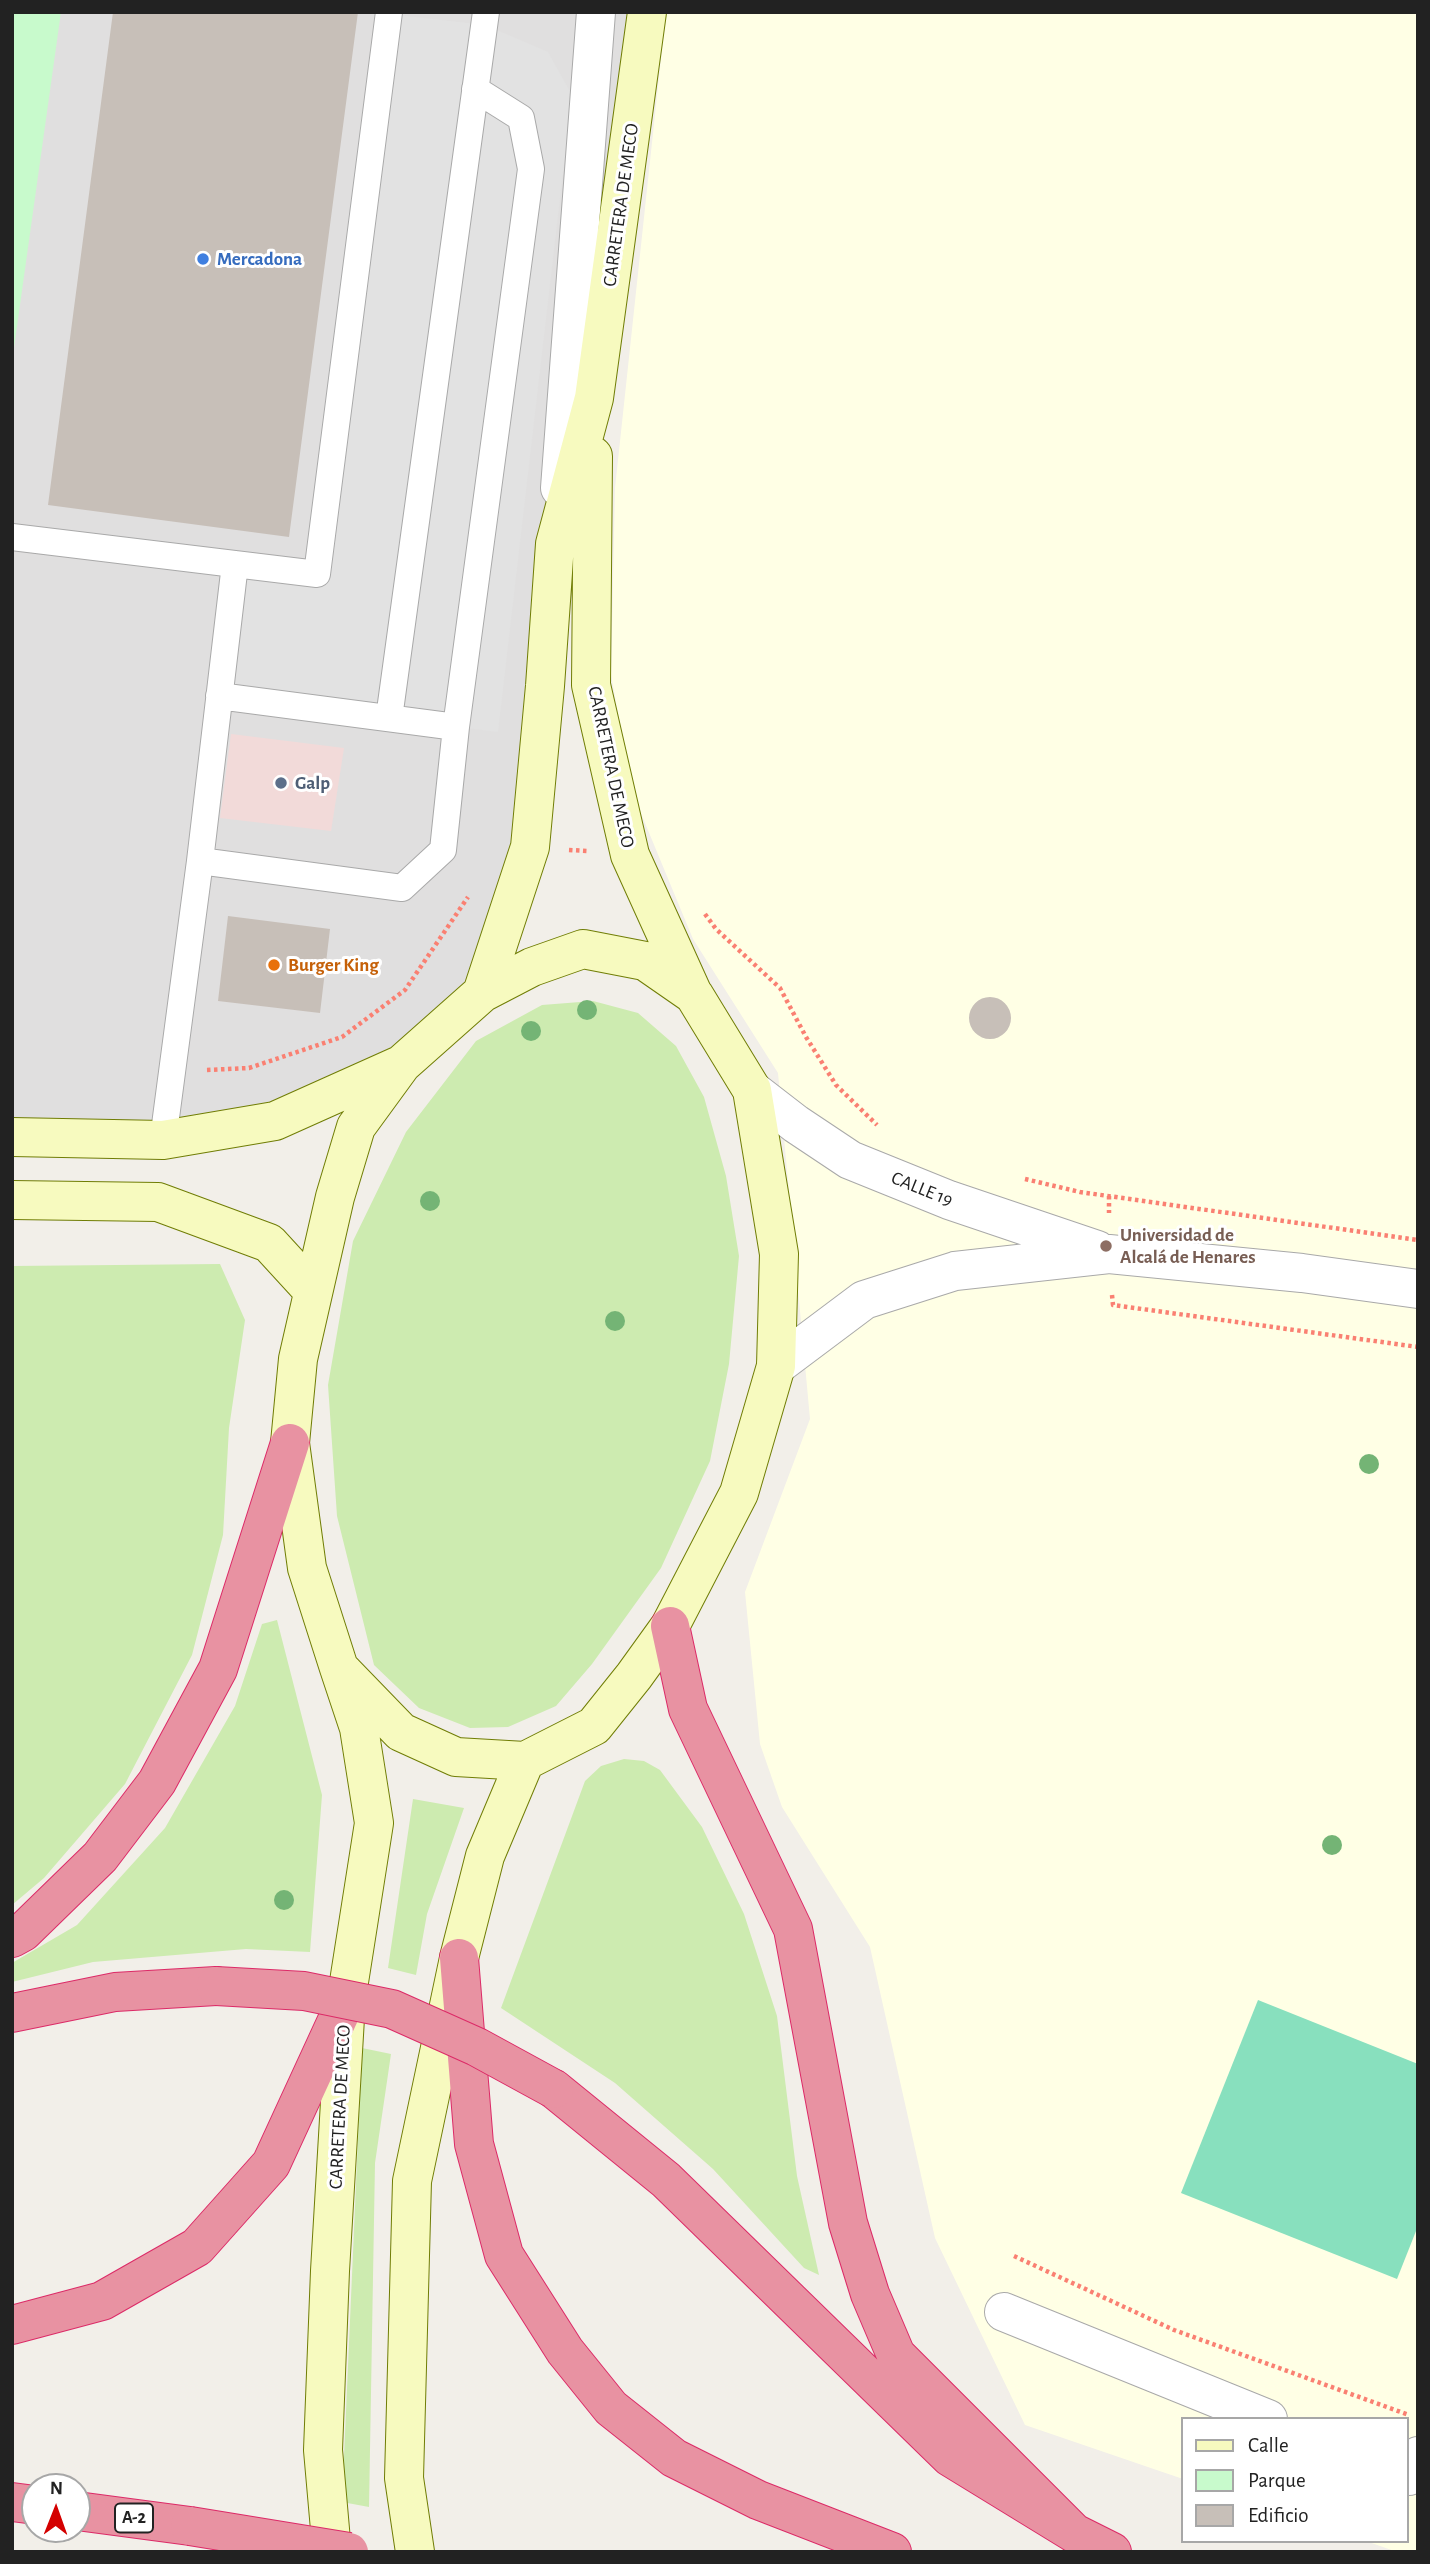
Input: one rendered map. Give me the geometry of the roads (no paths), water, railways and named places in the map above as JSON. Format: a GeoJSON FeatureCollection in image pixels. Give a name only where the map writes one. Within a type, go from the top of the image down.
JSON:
{"type":"FeatureCollection","features":[{"type":"Feature","properties":{"kind":"highway"},"geometry":{"type":"LineString","coordinates":[[12,1937],[23,1932],[100,1857],[157,1782],[218,1669],[290,1443]]}},
{"type":"Feature","properties":{"kind":"highway"},"geometry":{"type":"LineString","coordinates":[[670,1626],[688,1709],[793,1929],[848,2223],[870,2294],[896,2354],[1074,2533]]}},
{"type":"Feature","properties":{"kind":"highway"},"geometry":{"type":"LineString","coordinates":[[459,1958],[474,2144],[504,2255],[565,2351],[611,2408],[674,2458],[758,2500],[892,2552]]}},
{"type":"Feature","properties":{"kind":"highway"},"geometry":{"type":"LineString","coordinates":[[12,2013],[115,1992],[216,1986],[304,1991],[392,2009],[477,2047],[554,2090],[666,2180],[950,2457],[1074,2533],[1112,2552]]}},
{"type":"Feature","properties":{"kind":"highway"},"geometry":{"type":"LineString","coordinates":[[12,2325],[102,2301],[197,2247],[271,2164],[346,2001]]}},
{"type":"Feature","properties":{"kind":"highway","name":"A-2"},"geometry":{"type":"LineString","coordinates":[[91,2513],[349,2552]]}},
{"type":"Feature","properties":{"kind":"street"},"geometry":{"type":"LineString","coordinates":[[555,544],[596,12]]}},
{"type":"Feature","properties":{"kind":"street","name":"CARRETERA DE MECO"},"geometry":{"type":"LineString","coordinates":[[482,993],[530,847],[555,544],[594,398],[647,12]]}},
{"type":"Feature","properties":{"kind":"street","name":"CARRETERA DE MECO"},"geometry":{"type":"LineString","coordinates":[[594,398],[591,685],[630,855],[694,995],[752,1090]]}},
{"type":"Feature","properties":{"kind":"street"},"geometry":{"type":"LineString","coordinates":[[12,1137],[163,1140],[275,1121],[402,1064],[482,993],[532,967],[583,949],[645,961],[694,995]]}},
{"type":"Feature","properties":{"kind":"street","name":"CARRETERA DE MECO"},"geometry":{"type":"LineString","coordinates":[[332,2552],[323,2449],[330,2271],[346,2001],[373,1823],[359,1728],[307,1568],[290,1443],[298,1359],[335,1197],[356,1127],[402,1064]]}},
{"type":"Feature","properties":{"kind":"street"},"geometry":{"type":"LineString","coordinates":[[339,1668],[401,1732],[456,1757],[525,1761],[594,1726],[670,1626],[739,1493],[776,1366],[779,1254],[752,1090]]}},
{"type":"Feature","properties":{"kind":"street","name":"CALLE 19"},"geometry":{"type":"LineString","coordinates":[[752,1090],[796,1125],[850,1160],[949,1200],[1109,1254]]}},
{"type":"Feature","properties":{"kind":"street"},"geometry":{"type":"LineString","coordinates":[[12,1200],[158,1202],[269,1243],[313,1291]]}},
{"type":"Feature","properties":{"kind":"street","name":"CALLE 19"},"geometry":{"type":"LineString","coordinates":[[776,1366],[864,1300],[955,1271],[1109,1254],[1302,1273],[1418,1289]]}},
{"type":"Feature","properties":{"kind":"street"},"geometry":{"type":"LineString","coordinates":[[415,2552],[404,2478],[412,2181],[459,1958],[485,1856],[525,1761]]}},
{"type":"Feature","properties":{"kind":"street"},"geometry":{"type":"LineString","coordinates":[[1004,2312],[1263,2417]]}},
{"type":"Feature","properties":{"kind":"lane"},"geometry":{"type":"LineString","coordinates":[[12,537],[317,574],[389,12]]}},
{"type":"Feature","properties":{"kind":"lane"},"geometry":{"type":"LineString","coordinates":[[388,718],[486,12]]}},
{"type":"Feature","properties":{"kind":"lane"},"geometry":{"type":"LineString","coordinates":[[200,861],[402,888],[443,850],[456,727],[531,169],[522,118],[475,89]]}},
{"type":"Feature","properties":{"kind":"lane"},"geometry":{"type":"LineString","coordinates":[[163,1140],[200,861],[235,564]]}},
{"type":"Feature","properties":{"kind":"lane"},"geometry":{"type":"LineString","coordinates":[[219,696],[456,727]]}},
{"type":"Feature","properties":{"kind":"place","name":"Mercadona"},"geometry":{"type":"Point","coordinates":[203,259]}},
{"type":"Feature","properties":{"kind":"place","name":"Galp"},"geometry":{"type":"Point","coordinates":[281,783]}},
{"type":"Feature","properties":{"kind":"place","name":"Burger King"},"geometry":{"type":"Point","coordinates":[274,965]}},
{"type":"Feature","properties":{"kind":"place","name":"Universidad de Alcalá de Henares"},"geometry":{"type":"Point","coordinates":[1106,1246]}}]}
